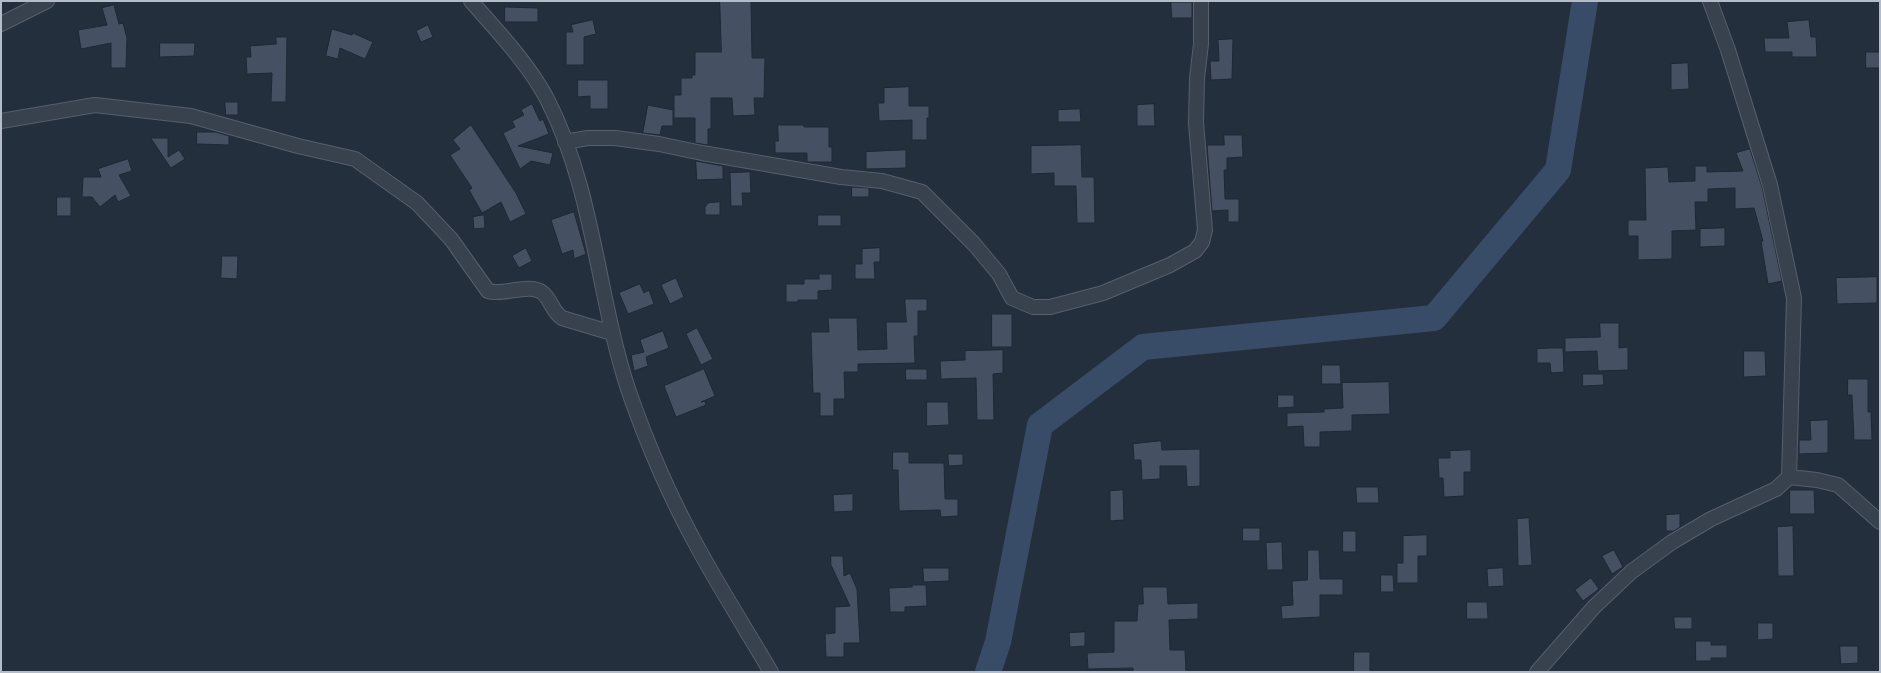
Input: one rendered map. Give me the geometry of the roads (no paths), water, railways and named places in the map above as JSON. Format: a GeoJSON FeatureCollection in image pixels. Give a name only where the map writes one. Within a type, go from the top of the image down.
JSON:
{"type":"FeatureCollection","features":[{"type":"Feature","properties":{"kind":"street"},"geometry":{"type":"LineString","coordinates":[[1,24],[47,1]]}},
{"type":"Feature","properties":{"kind":"street"},"geometry":{"type":"LineString","coordinates":[[471,1],[528,70],[546,98],[566,142],[586,206],[612,333],[628,388],[660,470],[697,547],[771,672]]}},
{"type":"Feature","properties":{"kind":"street"},"geometry":{"type":"LineString","coordinates":[[566,142],[588,138],[614,138],[659,144],[831,175],[882,181],[922,192],[974,244],[999,274],[1012,298],[1033,307],[1050,307],[1102,293],[1170,265],[1196,251],[1202,242],[1205,230],[1196,124],[1197,78],[1201,44],[1201,1]]}},
{"type":"Feature","properties":{"kind":"street"},"geometry":{"type":"LineString","coordinates":[[1537,672],[1594,607],[1630,572],[1672,542],[1711,519],[1776,489],[1789,477],[1794,298],[1770,185],[1728,50],[1710,1]]}},
{"type":"Feature","properties":{"kind":"street"},"geometry":{"type":"LineString","coordinates":[[1,121],[95,105],[191,116],[354,160],[417,203],[450,239],[488,291],[496,294],[526,288],[537,289],[544,293],[555,313],[562,318],[612,333]]}},
{"type":"Feature","properties":{"kind":"street"},"geometry":{"type":"LineString","coordinates":[[1789,477],[1817,480],[1838,485],[1880,522]]}},
{"type":"Feature","properties":{"kind":"waterway"},"geometry":{"type":"LineString","coordinates":[[988,672],[998,642],[1040,425],[1143,347],[1434,318],[1558,170],[1585,1]]}}]}
